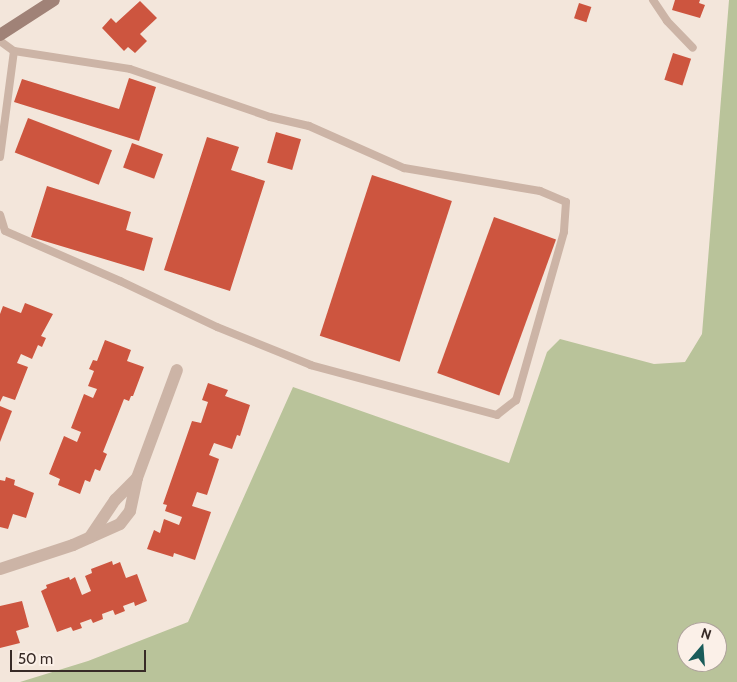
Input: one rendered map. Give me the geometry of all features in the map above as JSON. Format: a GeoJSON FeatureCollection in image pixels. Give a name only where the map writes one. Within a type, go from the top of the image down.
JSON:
{"type":"FeatureCollection","features":[{"type":"Feature","properties":{"kind":"main road"},"geometry":{"type":"LineString","coordinates":[[0,35],[54,0]]}},
{"type":"Feature","properties":{"kind":"street"},"geometry":{"type":"LineString","coordinates":[[0,569],[111,529],[126,519],[133,502],[137,478],[177,370]]}},
{"type":"Feature","properties":{"kind":"street"},"geometry":{"type":"LineString","coordinates":[[90,536],[106,512],[137,478]]}},
{"type":"Feature","properties":{"kind":"lane"},"geometry":{"type":"LineString","coordinates":[[654,0],[667,21],[693,48]]}},
{"type":"Feature","properties":{"kind":"lane"},"geometry":{"type":"LineString","coordinates":[[0,41],[14,51],[130,69],[270,117],[309,126],[404,168],[540,190],[566,202],[564,232],[516,400],[497,415],[311,365],[217,327],[120,281],[5,231],[0,215]]}},
{"type":"Feature","properties":{"kind":"lane"},"geometry":{"type":"LineString","coordinates":[[0,156],[14,51]]}},
{"type":"Feature","properties":{"kind":"green space"},"geometry":{"type":"Polygon","coordinates":[[[729,0],[737,0],[737,682],[20,682],[88,661],[188,622],[293,387],[509,463],[547,352],[560,339],[654,364],[685,362],[702,334],[729,0]]]}},
{"type":"Feature","properties":{"kind":"building"},"geometry":{"type":"Polygon","coordinates":[[[675,0],[700,0],[699,3],[705,5],[700,18],[672,10],[675,0]]]}},
{"type":"Feature","properties":{"kind":"building"},"geometry":{"type":"Polygon","coordinates":[[[140,1],[157,18],[140,34],[147,41],[135,53],[128,47],[124,51],[102,28],[111,18],[116,23],[140,1]]]}},
{"type":"Feature","properties":{"kind":"building"},"geometry":{"type":"Polygon","coordinates":[[[579,3],[591,7],[586,22],[574,18],[579,3]]]}},
{"type":"Feature","properties":{"kind":"building"},"geometry":{"type":"Polygon","coordinates":[[[673,53],[691,59],[682,86],[664,80],[673,53]]]}},
{"type":"Feature","properties":{"kind":"building"},"geometry":{"type":"Polygon","coordinates":[[[129,78],[156,87],[139,141],[14,102],[22,79],[119,109],[129,78]]]}},
{"type":"Feature","properties":{"kind":"building"},"geometry":{"type":"Polygon","coordinates":[[[28,118],[112,150],[99,185],[15,153],[28,118]]]}},
{"type":"Feature","properties":{"kind":"building"},"geometry":{"type":"Polygon","coordinates":[[[276,132],[301,139],[292,170],[267,163],[276,132]]]}},
{"type":"Feature","properties":{"kind":"building"},"geometry":{"type":"Polygon","coordinates":[[[207,137],[239,147],[231,170],[265,181],[230,291],[164,270],[207,137]]]}},
{"type":"Feature","properties":{"kind":"building"},"geometry":{"type":"Polygon","coordinates":[[[132,143],[163,154],[154,179],[123,167],[132,143]]]}},
{"type":"Feature","properties":{"kind":"building"},"geometry":{"type":"Polygon","coordinates":[[[372,175],[452,201],[400,362],[320,336],[372,175]]]}},
{"type":"Feature","properties":{"kind":"building"},"geometry":{"type":"Polygon","coordinates":[[[47,186],[131,212],[126,230],[153,238],[144,271],[31,237],[47,186]]]}},
{"type":"Feature","properties":{"kind":"building"},"geometry":{"type":"Polygon","coordinates":[[[494,217],[556,240],[499,396],[437,373],[494,217]]]}},
{"type":"Feature","properties":{"kind":"building"},"geometry":{"type":"Polygon","coordinates":[[[25,303],[53,314],[41,336],[46,338],[42,347],[38,345],[32,359],[21,354],[17,363],[28,367],[15,400],[3,396],[0,402],[0,314],[3,306],[21,313],[25,303]]]}},
{"type":"Feature","properties":{"kind":"building"},"geometry":{"type":"Polygon","coordinates":[[[105,340],[131,350],[127,361],[144,367],[133,396],[131,396],[129,401],[124,399],[103,452],[107,454],[100,471],[95,469],[90,482],[85,480],[80,494],[58,485],[60,479],[49,474],[64,436],[77,442],[81,432],[71,428],[84,394],[93,398],[97,389],[88,386],[94,371],[89,369],[93,360],[97,361],[105,340]]]}},
{"type":"Feature","properties":{"kind":"building"},"geometry":{"type":"Polygon","coordinates":[[[208,383],[228,390],[225,396],[250,405],[240,436],[237,435],[232,449],[214,443],[209,455],[219,459],[207,495],[197,492],[192,506],[211,512],[195,560],[174,553],[173,557],[147,549],[154,530],[160,533],[164,519],[179,525],[182,517],[165,511],[167,505],[163,504],[192,421],[201,423],[208,402],[202,400],[208,383]]]}},
{"type":"Feature","properties":{"kind":"building"},"geometry":{"type":"Polygon","coordinates":[[[0,406],[12,411],[0,442],[0,406]]]}},
{"type":"Feature","properties":{"kind":"building"},"geometry":{"type":"Polygon","coordinates":[[[6,477],[15,480],[14,485],[34,493],[26,518],[13,514],[8,529],[0,527],[0,480],[5,481],[6,477]]]}},
{"type":"Feature","properties":{"kind":"building"},"geometry":{"type":"Polygon","coordinates":[[[112,561],[113,565],[120,562],[126,578],[137,574],[147,601],[135,606],[134,602],[123,606],[125,611],[115,615],[113,610],[102,614],[103,619],[93,623],[91,619],[80,623],[82,628],[73,631],[71,627],[57,632],[41,591],[47,588],[46,585],[69,577],[70,580],[75,577],[82,595],[91,591],[85,576],[92,573],[91,569],[112,561]]]}},
{"type":"Feature","properties":{"kind":"building"},"geometry":{"type":"Polygon","coordinates":[[[22,601],[29,627],[16,631],[20,643],[0,648],[0,606],[22,601]]]}}]}
